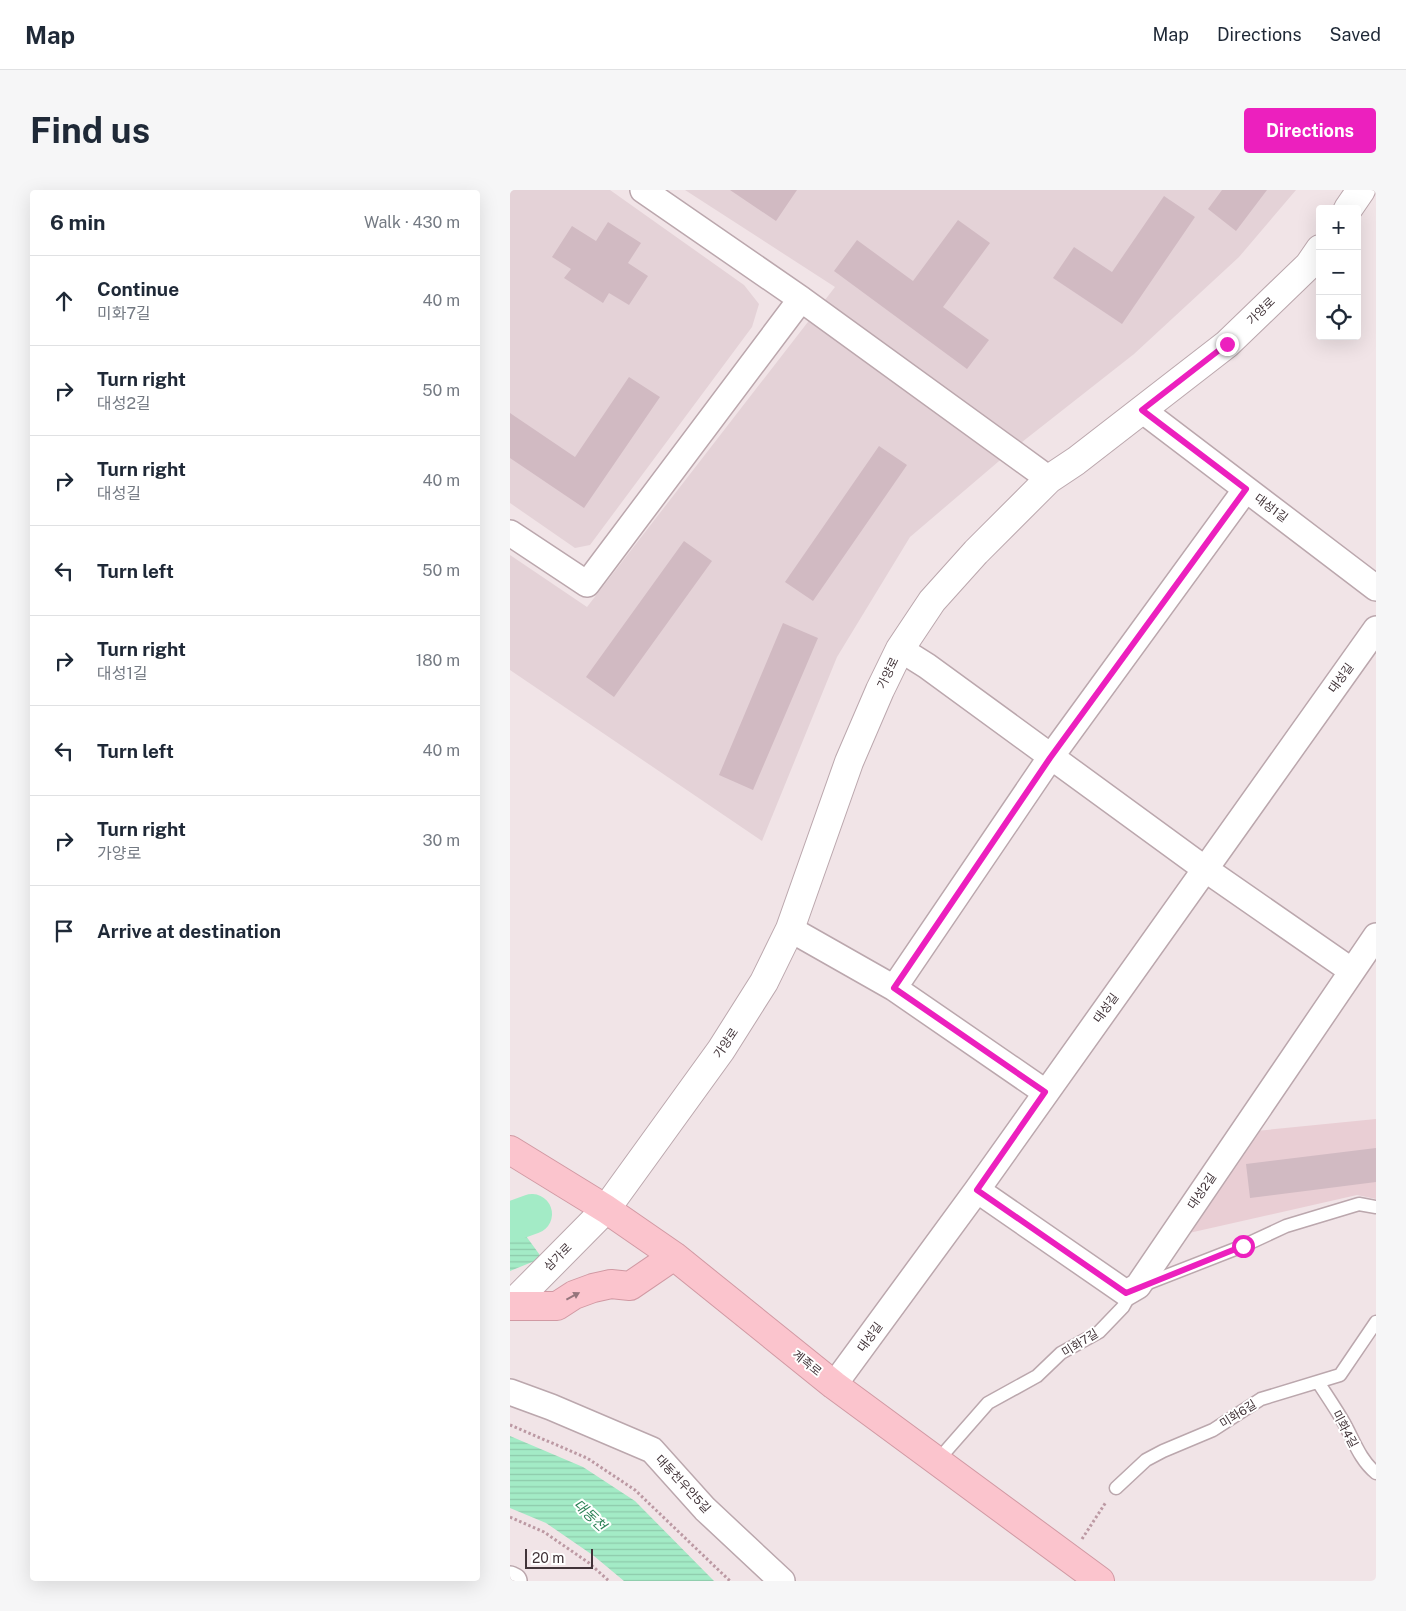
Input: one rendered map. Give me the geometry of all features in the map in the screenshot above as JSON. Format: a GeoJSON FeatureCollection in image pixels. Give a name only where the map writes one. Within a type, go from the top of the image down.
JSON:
{"type":"FeatureCollection","features":[{"type":"Feature","properties":{"kind":"main road","name":"계족로"},"geometry":{"type":"LineString","coordinates":[[511,1152],[606,1209],[674,1256],[834,1385],[1100,1581]]}},
{"type":"Feature","properties":{"kind":"main road"},"geometry":{"type":"LineString","coordinates":[[510,1306],[557,1306],[574,1295],[592,1288],[611,1284],[630,1286],[674,1256]]}},
{"type":"Feature","properties":{"kind":"street"},"geometry":{"type":"LineString","coordinates":[[643,190],[802,299],[1049,479]]}},
{"type":"Feature","properties":{"kind":"street"},"geometry":{"type":"LineString","coordinates":[[1351,205],[1361,190]]}},
{"type":"Feature","properties":{"kind":"street","name":"가양로"},"geometry":{"type":"LineString","coordinates":[[606,1209],[721,1050],[764,982],[790,929],[848,762],[900,649],[932,601],[976,552],[1049,479],[1227,344],[1309,265],[1319,250]]}},
{"type":"Feature","properties":{"kind":"street"},"geometry":{"type":"LineString","coordinates":[[510,532],[587,584],[802,299]]}},
{"type":"Feature","properties":{"kind":"street"},"geometry":{"type":"LineString","coordinates":[[1142,410],[1246,489]]}},
{"type":"Feature","properties":{"kind":"street","name":"대성1길"},"geometry":{"type":"LineString","coordinates":[[894,988],[1050,758],[1246,489],[1376,588]]}},
{"type":"Feature","properties":{"kind":"street","name":"대성길"},"geometry":{"type":"LineString","coordinates":[[834,1385],[977,1190],[1376,630]]}},
{"type":"Feature","properties":{"kind":"street"},"geometry":{"type":"LineString","coordinates":[[900,649],[927,666],[1050,758],[1205,869],[1352,971]]}},
{"type":"Feature","properties":{"kind":"street"},"geometry":{"type":"LineString","coordinates":[[790,929],[894,988],[1045,1092]]}},
{"type":"Feature","properties":{"kind":"street","name":"대성2길"},"geometry":{"type":"LineString","coordinates":[[1133,1289],[1138,1286],[1376,936]]}},
{"type":"Feature","properties":{"kind":"street"},"geometry":{"type":"LineString","coordinates":[[977,1190],[1126,1293],[1133,1289]]}},
{"type":"Feature","properties":{"kind":"street","name":"삼가로"},"geometry":{"type":"LineString","coordinates":[[510,1306],[606,1209]]}},
{"type":"Feature","properties":{"kind":"street","name":"대동천우안5길"},"geometry":{"type":"LineString","coordinates":[[510,1392],[551,1407],[652,1450],[706,1509],[782,1581]]}},
{"type":"Feature","properties":{"kind":"street"},"geometry":{"type":"LineString","coordinates":[[510,1580],[514,1581]]}},
{"type":"Feature","properties":{"kind":"lane"},"geometry":{"type":"LineString","coordinates":[[1133,1289],[1243,1246],[1286,1226],[1359,1204],[1376,1207]]}},
{"type":"Feature","properties":{"kind":"lane","name":"미화7길"},"geometry":{"type":"LineString","coordinates":[[938,1460],[988,1404],[1037,1376],[1061,1353],[1099,1332],[1124,1307],[1133,1289]]}},
{"type":"Feature","properties":{"kind":"lane","name":"미화6길"},"geometry":{"type":"LineString","coordinates":[[1116,1488],[1146,1460],[1162,1451],[1213,1430],[1261,1400],[1340,1375],[1374,1330]]}},
{"type":"Feature","properties":{"kind":"lane","name":"미화4길"},"geometry":{"type":"LineString","coordinates":[[1318,1382],[1344,1424],[1358,1452],[1376,1473]]}},
{"type":"Feature","properties":{"kind":"path"},"geometry":{"type":"LineString","coordinates":[[510,1425],[587,1458],[635,1490],[730,1581]]}},
{"type":"Feature","properties":{"kind":"path"},"geometry":{"type":"LineString","coordinates":[[510,1518],[544,1532],[589,1563],[609,1581]]}},
{"type":"Feature","properties":{"kind":"shaded area"},"geometry":{"type":"Polygon","coordinates":[[[510,190],[610,190],[744,285],[759,304],[752,327],[590,545],[575,548],[510,503],[510,190]]]}},
{"type":"Feature","properties":{"kind":"shaded area"},"geometry":{"type":"Polygon","coordinates":[[[685,190],[1296,190],[1239,257],[1134,354],[1012,450],[910,537],[837,657],[762,841],[510,670],[510,555],[587,607],[835,287],[685,190]]]}},
{"type":"Feature","properties":{"kind":"shaded area"},"geometry":{"type":"Polygon","coordinates":[[[1376,1119],[1376,1199],[1357,1195],[1189,1233],[1256,1131],[1376,1119]]]}},
{"type":"Feature","properties":{"kind":"water"},"geometry":{"type":"Polygon","coordinates":[[[510,1214],[542,1258],[510,1271],[510,1214]]]}},
{"type":"Feature","properties":{"kind":"water","name":"대동천"},"geometry":{"type":"Polygon","coordinates":[[[510,1436],[583,1467],[635,1501],[714,1581],[624,1581],[594,1556],[546,1523],[510,1508],[510,1436]]]}},
{"type":"Feature","properties":{"kind":"building"},"geometry":{"type":"Polygon","coordinates":[[[730,190],[797,190],[776,221],[730,190]]]}},
{"type":"Feature","properties":{"kind":"building"},"geometry":{"type":"Polygon","coordinates":[[[1222,190],[1267,190],[1236,231],[1208,209],[1222,190]]]}},
{"type":"Feature","properties":{"kind":"building"},"geometry":{"type":"Polygon","coordinates":[[[1164,196],[1195,217],[1122,324],[1053,278],[1074,247],[1112,272],[1164,196]]]}},
{"type":"Feature","properties":{"kind":"building"},"geometry":{"type":"Polygon","coordinates":[[[958,220],[990,243],[943,307],[989,340],[967,369],[834,271],[857,240],[913,281],[958,220]]]}},
{"type":"Feature","properties":{"kind":"building"},"geometry":{"type":"Polygon","coordinates":[[[608,222],[641,243],[628,263],[648,276],[629,305],[609,293],[603,303],[564,278],[571,269],[552,257],[572,226],[596,241],[608,222]]]}},
{"type":"Feature","properties":{"kind":"building"},"geometry":{"type":"Polygon","coordinates":[[[629,377],[660,397],[584,508],[510,458],[510,413],[575,457],[629,377]]]}},
{"type":"Feature","properties":{"kind":"building"},"geometry":{"type":"Polygon","coordinates":[[[879,446],[907,465],[813,601],[785,582],[879,446]]]}},
{"type":"Feature","properties":{"kind":"building"},"geometry":{"type":"Polygon","coordinates":[[[684,541],[712,561],[614,697],[586,677],[684,541]]]}},
{"type":"Feature","properties":{"kind":"building"},"geometry":{"type":"Polygon","coordinates":[[[783,623],[818,638],[753,790],[719,775],[783,623]]]}},
{"type":"Feature","properties":{"kind":"building"},"geometry":{"type":"Polygon","coordinates":[[[1376,1148],[1376,1182],[1250,1198],[1246,1164],[1376,1148]]]}},
{"type":"Feature","properties":{"kind":"waterway"},"geometry":{"type":"LineString","coordinates":[[510,1222],[532,1214]]}},
{"type":"Feature","properties":{"kind":"route"},"geometry":{"type":"LineString","coordinates":[[1227,344],[1142,410],[1246,489],[1050,758],[894,988],[1045,1092],[977,1190],[1126,1293],[1243,1246]]}}]}
